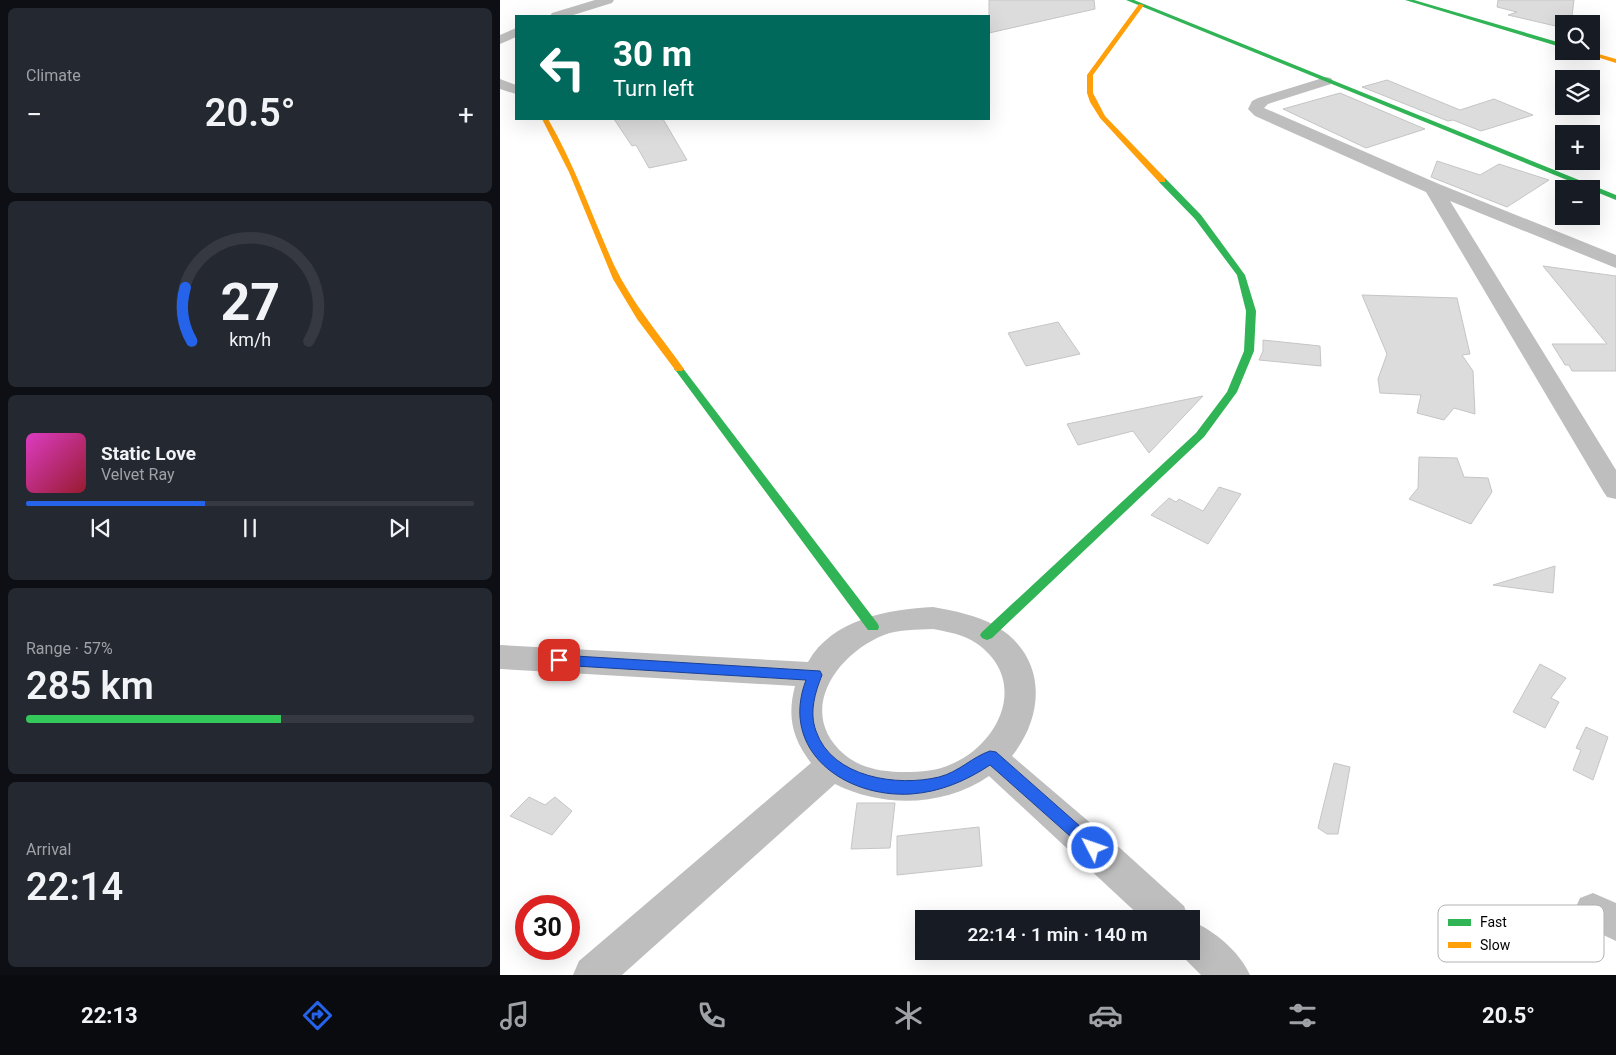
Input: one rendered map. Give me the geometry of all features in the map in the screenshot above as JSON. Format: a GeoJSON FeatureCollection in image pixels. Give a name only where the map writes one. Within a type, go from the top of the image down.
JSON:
{"type":"FeatureCollection","features":[{"type":"Feature","properties":{"kind":"street"},"geometry":{"type":"LineString","coordinates":[[560,15],[608,0]]}},
{"type":"Feature","properties":{"kind":"street"},"geometry":{"type":"LineString","coordinates":[[1129,0],[1616,198]]}},
{"type":"Feature","properties":{"kind":"street"},"geometry":{"type":"LineString","coordinates":[[1408,0],[1555,43]]}},
{"type":"Feature","properties":{"kind":"street"},"geometry":{"type":"LineString","coordinates":[[987,635],[1200,435],[1232,392],[1249,351],[1251,311],[1241,275],[1198,217],[1102,117],[1091,103],[1087,89],[1090,75],[1141,5]]}},
{"type":"Feature","properties":{"kind":"street"},"geometry":{"type":"LineString","coordinates":[[500,40],[515,32]]}},
{"type":"Feature","properties":{"kind":"street"},"geometry":{"type":"LineString","coordinates":[[1600,56],[1616,61]]}},
{"type":"Feature","properties":{"kind":"street"},"geometry":{"type":"LineString","coordinates":[[1326,81],[1263,101],[1257,104],[1256,109],[1261,113],[1433,188],[1616,262]]}},
{"type":"Feature","properties":{"kind":"street"},"geometry":{"type":"LineString","coordinates":[[500,83],[515,90]]}},
{"type":"Feature","properties":{"kind":"street"},"geometry":{"type":"LineString","coordinates":[[546,120],[559,142],[610,266],[634,308],[873,627]]}},
{"type":"Feature","properties":{"kind":"street"},"geometry":{"type":"LineString","coordinates":[[1433,188],[1616,491]]}},
{"type":"Feature","properties":{"kind":"street"},"geometry":{"type":"LineString","coordinates":[[933,618],[962,624],[987,635],[1008,654],[1020,678],[1022,705],[1012,732],[990,757],[968,772],[940,783],[911,787],[882,786],[855,778],[833,765],[818,749],[809,732],[806,712],[808,693],[815,675],[830,655],[850,639],[873,627],[903,619],[933,618]]}},
{"type":"Feature","properties":{"kind":"street"},"geometry":{"type":"LineString","coordinates":[[500,656],[815,675]]}},
{"type":"Feature","properties":{"kind":"street"},"geometry":{"type":"LineString","coordinates":[[990,757],[1108,860],[1161,910]]}},
{"type":"Feature","properties":{"kind":"street"},"geometry":{"type":"LineString","coordinates":[[593,975],[833,765]]}},
{"type":"Feature","properties":{"kind":"street"},"geometry":{"type":"LineString","coordinates":[[1200,947],[1230,975]]}},
{"type":"Feature","properties":{"kind":"building"},"geometry":{"type":"Polygon","coordinates":[[[989,0],[1094,0],[1095,9],[990,33],[989,0]]]}},
{"type":"Feature","properties":{"kind":"building"},"geometry":{"type":"Polygon","coordinates":[[[1498,0],[1574,0],[1572,15],[1555,15],[1555,26],[1508,15],[1517,12],[1497,7],[1498,0]]]}},
{"type":"Feature","properties":{"kind":"building"},"geometry":{"type":"Polygon","coordinates":[[[1387,80],[1460,110],[1494,99],[1533,115],[1481,131],[1453,120],[1448,121],[1362,87],[1387,80]]]}},
{"type":"Feature","properties":{"kind":"building"},"geometry":{"type":"Polygon","coordinates":[[[1340,93],[1425,129],[1366,148],[1283,109],[1340,93]]]}},
{"type":"Feature","properties":{"kind":"building"},"geometry":{"type":"Polygon","coordinates":[[[615,120],[664,120],[687,160],[649,168],[636,145],[632,146],[615,120]]]}},
{"type":"Feature","properties":{"kind":"building"},"geometry":{"type":"Polygon","coordinates":[[[1437,161],[1480,175],[1499,164],[1549,180],[1507,207],[1431,177],[1437,161]]]}},
{"type":"Feature","properties":{"kind":"building"},"geometry":{"type":"Polygon","coordinates":[[[1543,266],[1616,276],[1616,371],[1572,371],[1569,365],[1565,365],[1552,344],[1607,344],[1543,266]]]}},
{"type":"Feature","properties":{"kind":"building"},"geometry":{"type":"Polygon","coordinates":[[[1362,295],[1457,298],[1470,354],[1462,355],[1473,371],[1475,414],[1454,408],[1444,420],[1417,413],[1421,395],[1380,393],[1378,379],[1387,354],[1362,295]]]}},
{"type":"Feature","properties":{"kind":"building"},"geometry":{"type":"Polygon","coordinates":[[[1058,322],[1080,354],[1026,366],[1008,333],[1058,322]]]}},
{"type":"Feature","properties":{"kind":"building"},"geometry":{"type":"Polygon","coordinates":[[[1263,340],[1320,346],[1321,366],[1259,360],[1263,351],[1263,340]]]}},
{"type":"Feature","properties":{"kind":"building"},"geometry":{"type":"Polygon","coordinates":[[[1203,396],[1149,453],[1133,431],[1078,445],[1067,424],[1203,396]]]}},
{"type":"Feature","properties":{"kind":"building"},"geometry":{"type":"Polygon","coordinates":[[[1419,457],[1457,458],[1464,477],[1488,478],[1492,492],[1471,524],[1409,499],[1418,488],[1419,457]]]}},
{"type":"Feature","properties":{"kind":"building"},"geometry":{"type":"Polygon","coordinates":[[[1219,487],[1241,494],[1208,544],[1151,515],[1169,498],[1176,502],[1179,499],[1203,511],[1219,487]]]}},
{"type":"Feature","properties":{"kind":"building"},"geometry":{"type":"Polygon","coordinates":[[[1555,566],[1553,593],[1493,585],[1539,571],[1555,566]]]}},
{"type":"Feature","properties":{"kind":"building"},"geometry":{"type":"Polygon","coordinates":[[[1540,664],[1566,678],[1551,698],[1559,702],[1545,728],[1513,712],[1540,664]]]}},
{"type":"Feature","properties":{"kind":"building"},"geometry":{"type":"Polygon","coordinates":[[[1586,727],[1608,737],[1593,780],[1573,770],[1581,750],[1576,748],[1586,727]]]}},
{"type":"Feature","properties":{"kind":"building"},"geometry":{"type":"Polygon","coordinates":[[[1334,763],[1350,767],[1338,834],[1327,834],[1318,828],[1334,763]]]}},
{"type":"Feature","properties":{"kind":"building"},"geometry":{"type":"Polygon","coordinates":[[[529,797],[545,805],[555,797],[572,811],[552,835],[510,816],[529,797]]]}},
{"type":"Feature","properties":{"kind":"building"},"geometry":{"type":"Polygon","coordinates":[[[857,803],[895,803],[890,848],[851,849],[857,803]]]}},
{"type":"Feature","properties":{"kind":"building"},"geometry":{"type":"Polygon","coordinates":[[[979,827],[982,866],[897,875],[897,836],[979,827]]]}},
{"type":"Feature","properties":{"kind":"traffic: fast"},"geometry":{"type":"LineString","coordinates":[[1129,0],[1616,198]]}},
{"type":"Feature","properties":{"kind":"traffic: fast"},"geometry":{"type":"LineString","coordinates":[[1408,0],[1555,43]]}},
{"type":"Feature","properties":{"kind":"traffic: fast"},"geometry":{"type":"LineString","coordinates":[[987,635],[1200,435],[1232,392],[1249,351],[1251,311],[1241,275],[1198,217],[1162,180]]}},
{"type":"Feature","properties":{"kind":"traffic: fast"},"geometry":{"type":"LineString","coordinates":[[679,369],[873,627]]}},
{"type":"Feature","properties":{"kind":"traffic: slow"},"geometry":{"type":"LineString","coordinates":[[1141,5],[1090,75],[1090,93],[1102,117],[1162,180]]}},
{"type":"Feature","properties":{"kind":"traffic: slow"},"geometry":{"type":"LineString","coordinates":[[1600,56],[1616,61]]}},
{"type":"Feature","properties":{"kind":"traffic: slow"},"geometry":{"type":"LineString","coordinates":[[546,120],[564,154],[617,279],[642,319],[679,369]]}},
{"type":"Feature","properties":{"kind":"route"},"geometry":{"type":"LineString","coordinates":[[559,660],[815,675],[808,693],[806,712],[809,732],[818,749],[833,765],[855,778],[882,786],[911,787],[940,783],[968,772],[990,757],[1093,848]]}}]}
